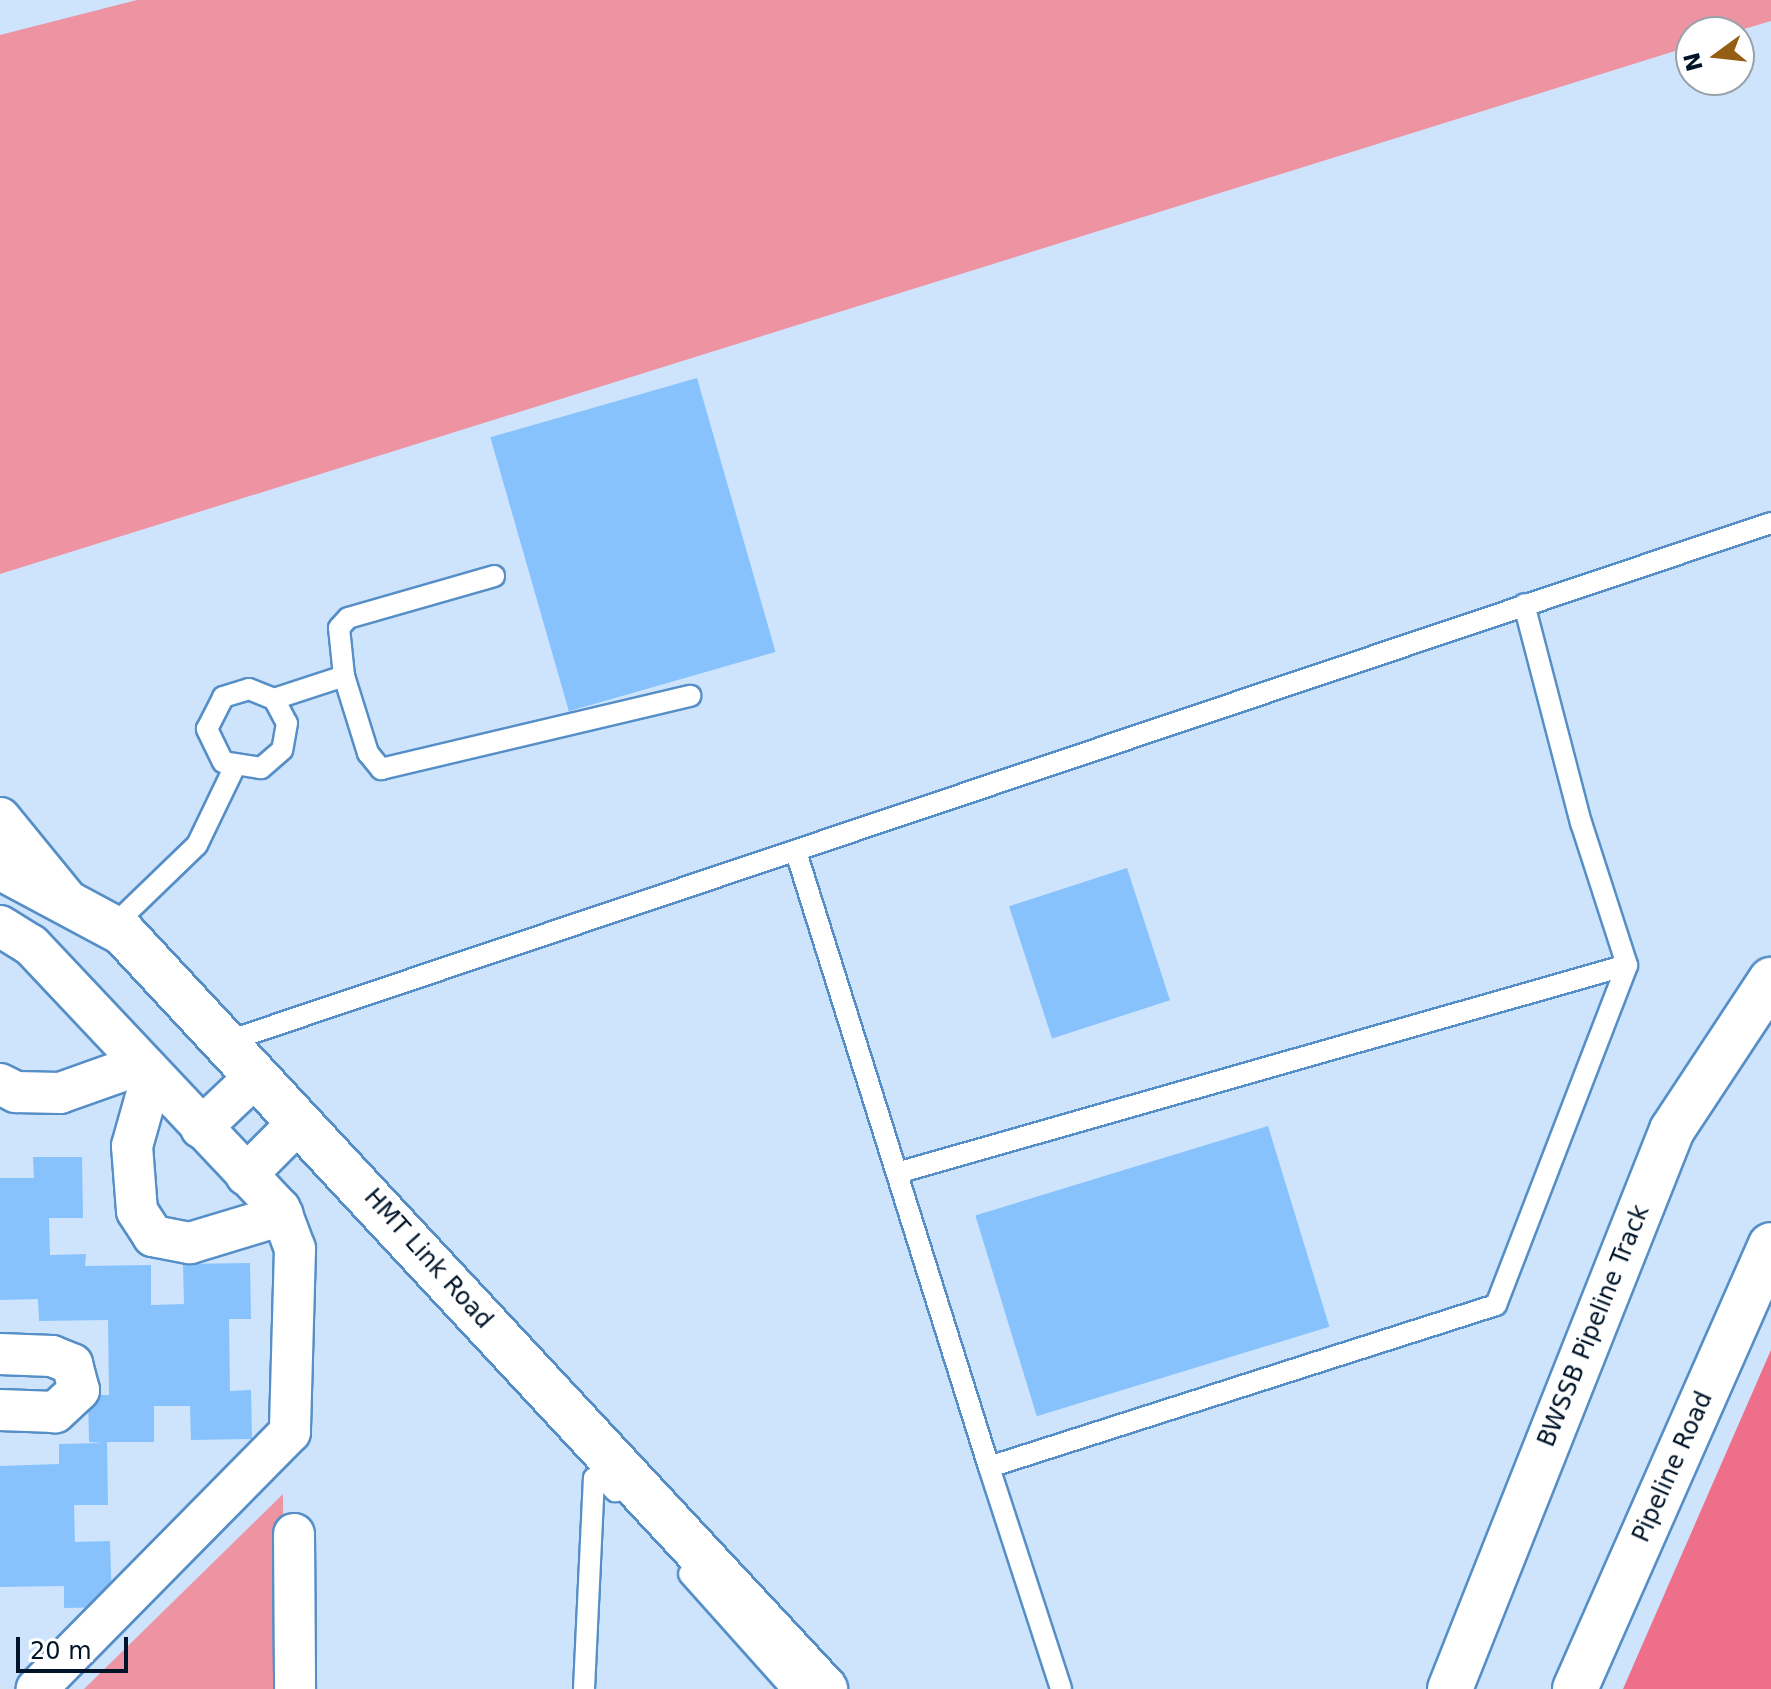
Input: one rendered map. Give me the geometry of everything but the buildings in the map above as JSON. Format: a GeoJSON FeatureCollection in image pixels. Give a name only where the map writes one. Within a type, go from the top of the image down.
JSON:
{"type":"FeatureCollection","features":[{"type":"Feature","properties":{"kind":"main road","name":"HMT Link Road"},"geometry":{"type":"LineString","coordinates":[[0,867],[112,927],[299,1122],[810,1687]]}},
{"type":"Feature","properties":{"kind":"main road","name":"BWSSB Pipeline Track"},"geometry":{"type":"LineString","coordinates":[[1450,1689],[1672,1130],[1771,980]]}},
{"type":"Feature","properties":{"kind":"main road","name":"Pipeline Road"},"geometry":{"type":"LineString","coordinates":[[1575,1689],[1771,1245]]}},
{"type":"Feature","properties":{"kind":"street"},"geometry":{"type":"LineString","coordinates":[[0,818],[70,904]]}},
{"type":"Feature","properties":{"kind":"street"},"geometry":{"type":"LineString","coordinates":[[0,926],[31,945],[283,1215],[295,1249],[290,1432],[37,1689]]}},
{"type":"Feature","properties":{"kind":"street"},"geometry":{"type":"LineString","coordinates":[[0,1084],[16,1092],[60,1093],[147,1070]]}},
{"type":"Feature","properties":{"kind":"street"},"geometry":{"type":"LineString","coordinates":[[147,1070],[132,1146],[137,1211],[153,1236],[190,1243],[283,1215]]}},
{"type":"Feature","properties":{"kind":"street"},"geometry":{"type":"LineString","coordinates":[[201,1128],[256,1076]]}},
{"type":"Feature","properties":{"kind":"street"},"geometry":{"type":"LineString","coordinates":[[246,1175],[299,1122]]}},
{"type":"Feature","properties":{"kind":"street"},"geometry":{"type":"LineString","coordinates":[[0,1354],[52,1356],[72,1364],[79,1390],[55,1412],[0,1410]]}},
{"type":"Feature","properties":{"kind":"street"},"geometry":{"type":"LineString","coordinates":[[294,1534],[295,1689]]}},
{"type":"Feature","properties":{"kind":"lane"},"geometry":{"type":"LineString","coordinates":[[225,1042],[1771,523]]}},
{"type":"Feature","properties":{"kind":"lane"},"geometry":{"type":"LineString","coordinates":[[494,576],[348,618],[339,628],[344,676],[372,762],[381,769],[691,696]]}},
{"type":"Feature","properties":{"kind":"lane"},"geometry":{"type":"LineString","coordinates":[[989,1467],[1496,1305],[1627,965],[1581,823],[1524,604]]}},
{"type":"Feature","properties":{"kind":"lane"},"geometry":{"type":"LineString","coordinates":[[274,699],[344,676]]}},
{"type":"Feature","properties":{"kind":"lane"},"geometry":{"type":"LineString","coordinates":[[249,689],[274,699],[287,723],[282,750],[261,768],[234,768],[209,742],[214,706],[249,689]]}},
{"type":"Feature","properties":{"kind":"lane"},"geometry":{"type":"LineString","coordinates":[[112,927],[197,845],[234,768]]}},
{"type":"Feature","properties":{"kind":"lane"},"geometry":{"type":"LineString","coordinates":[[796,852],[1061,1689]]}},
{"type":"Feature","properties":{"kind":"lane"},"geometry":{"type":"LineString","coordinates":[[897,1173],[1627,965]]}},
{"type":"Feature","properties":{"kind":"lane"},"geometry":{"type":"LineString","coordinates":[[584,1689],[585,1589],[597,1475],[810,1687]]}},
{"type":"Feature","properties":{"kind":"shaded area"},"geometry":{"type":"Polygon","coordinates":[[[137,0],[1771,0],[1771,21],[1755,26],[1755,16],[1675,16],[1675,51],[0,574],[0,35],[137,0]]]}},
{"type":"Feature","properties":{"kind":"shaded area"},"geometry":{"type":"Polygon","coordinates":[[[1771,1350],[1771,1689],[1623,1689],[1771,1350]]]}},
{"type":"Feature","properties":{"kind":"shaded area"},"geometry":{"type":"Polygon","coordinates":[[[283,1494],[284,1689],[84,1689],[283,1494]]]}}]}
